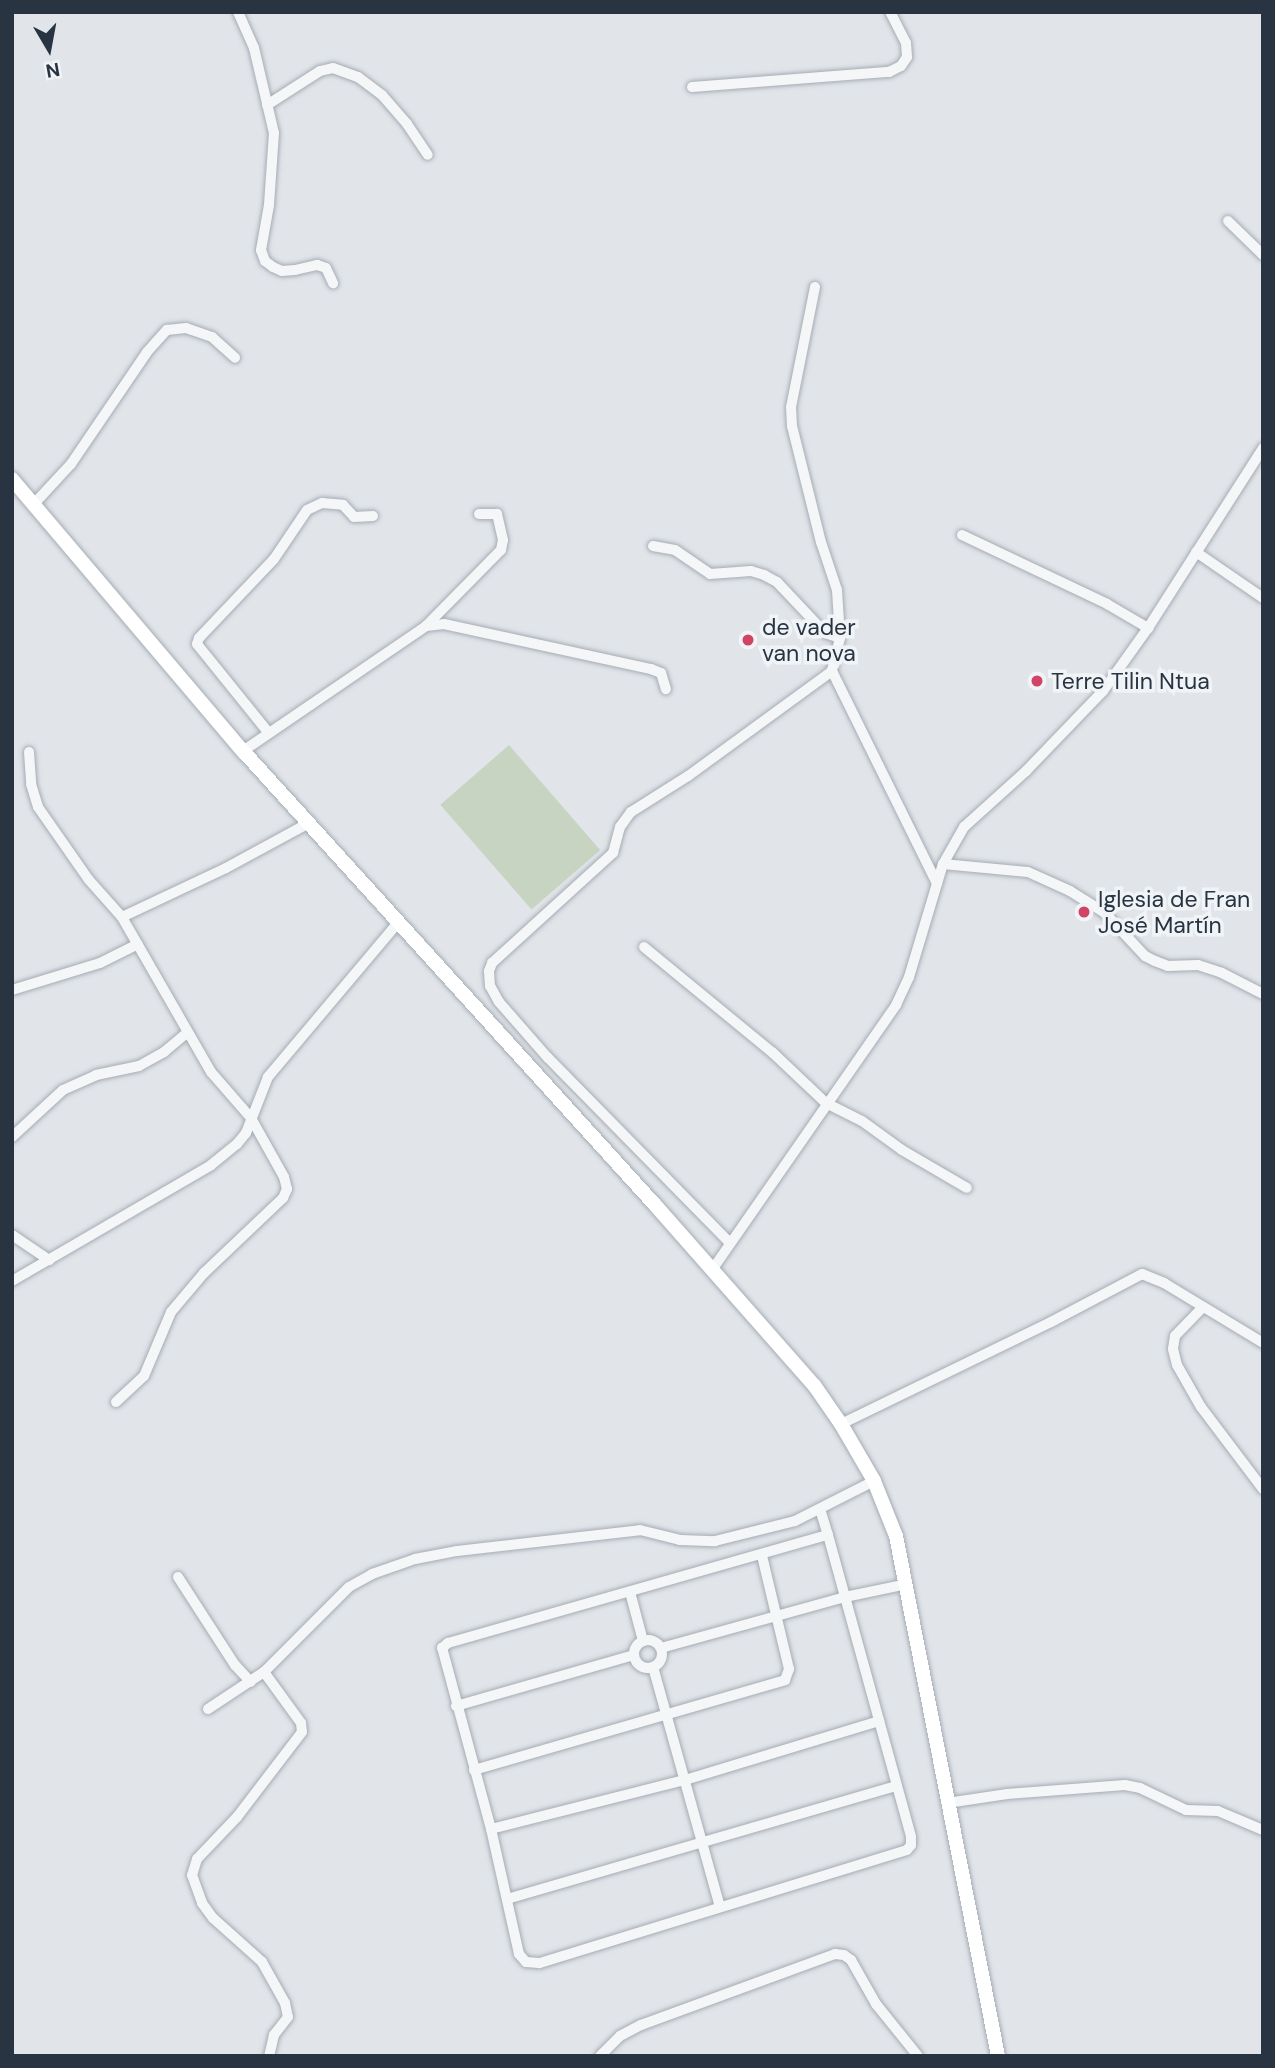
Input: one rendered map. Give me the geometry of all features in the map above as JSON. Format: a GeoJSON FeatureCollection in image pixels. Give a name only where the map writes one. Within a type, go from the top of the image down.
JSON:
{"type":"FeatureCollection","features":[{"type":"Feature","properties":{"kind":"main road"},"geometry":{"type":"LineString","coordinates":[[12,479],[243,751],[712,1270],[814,1385],[841,1424],[874,1481],[896,1536],[998,2056]]}},
{"type":"Feature","properties":{"kind":"street"},"geometry":{"type":"LineString","coordinates":[[238,12],[254,48],[275,149],[261,250],[265,261],[273,267],[282,271],[317,265],[326,268],[334,283]]}},
{"type":"Feature","properties":{"kind":"street"},"geometry":{"type":"LineString","coordinates":[[692,87],[889,72],[901,66],[907,57],[906,43],[890,12]]}},
{"type":"Feature","properties":{"kind":"street"},"geometry":{"type":"LineString","coordinates":[[267,105],[320,71],[334,68],[358,76],[382,95],[407,124],[428,155]]}},
{"type":"Feature","properties":{"kind":"street"},"geometry":{"type":"LineString","coordinates":[[1228,221],[1263,256]]}},
{"type":"Feature","properties":{"kind":"street"},"geometry":{"type":"LineString","coordinates":[[730,1243],[548,1058],[499,1002],[491,986],[489,971],[492,963],[613,853],[620,827],[631,811],[688,776],[832,671],[841,638],[838,590],[821,542],[792,426],[791,407],[815,287]]}},
{"type":"Feature","properties":{"kind":"street"},"geometry":{"type":"LineString","coordinates":[[33,505],[71,464],[147,352],[167,330],[186,328],[212,337],[235,358]]}},
{"type":"Feature","properties":{"kind":"street"},"geometry":{"type":"LineString","coordinates":[[712,1270],[896,1005],[909,977],[943,864],[964,827],[1026,771],[1103,691],[1148,628],[1263,448]]}},
{"type":"Feature","properties":{"kind":"street"},"geometry":{"type":"LineString","coordinates":[[268,732],[197,644],[199,638],[274,559],[307,510],[322,503],[344,505],[354,517],[373,516]]}},
{"type":"Feature","properties":{"kind":"street"},"geometry":{"type":"LineString","coordinates":[[243,751],[426,626],[503,546],[497,514],[479,514]]}},
{"type":"Feature","properties":{"kind":"street"},"geometry":{"type":"LineString","coordinates":[[962,535],[1107,604],[1148,628]]}},
{"type":"Feature","properties":{"kind":"street"},"geometry":{"type":"LineString","coordinates":[[653,546],[675,550],[709,574],[751,571],[764,575],[777,582],[825,633],[841,638]]}},
{"type":"Feature","properties":{"kind":"street"},"geometry":{"type":"LineString","coordinates":[[1196,552],[1263,598]]}},
{"type":"Feature","properties":{"kind":"street"},"geometry":{"type":"LineString","coordinates":[[426,626],[444,624],[651,669],[662,673],[667,689]]}},
{"type":"Feature","properties":{"kind":"street"},"geometry":{"type":"LineString","coordinates":[[832,671],[937,883]]}},
{"type":"Feature","properties":{"kind":"street"},"geometry":{"type":"LineString","coordinates":[[29,752],[31,784],[38,807],[89,880],[122,917],[211,1072],[251,1118],[284,1177],[287,1189],[283,1198],[211,1265],[171,1312],[144,1376],[116,1402]]}},
{"type":"Feature","properties":{"kind":"street"},"geometry":{"type":"LineString","coordinates":[[122,917],[215,874],[309,823]]}},
{"type":"Feature","properties":{"kind":"street"},"geometry":{"type":"LineString","coordinates":[[943,864],[1028,872],[1070,891],[1104,912],[1145,956],[1168,966],[1198,965],[1222,973],[1263,994]]}},
{"type":"Feature","properties":{"kind":"street"},"geometry":{"type":"LineString","coordinates":[[12,1281],[211,1164],[237,1144],[246,1133],[268,1077],[397,924]]}},
{"type":"Feature","properties":{"kind":"street"},"geometry":{"type":"LineString","coordinates":[[12,990],[100,963],[138,944]]}},
{"type":"Feature","properties":{"kind":"street"},"geometry":{"type":"LineString","coordinates":[[644,947],[772,1052],[826,1103],[862,1121],[902,1150],[967,1188]]}},
{"type":"Feature","properties":{"kind":"street"},"geometry":{"type":"LineString","coordinates":[[12,1137],[63,1090],[96,1075],[139,1066],[164,1052],[187,1033]]}},
{"type":"Feature","properties":{"kind":"street"},"geometry":{"type":"LineString","coordinates":[[12,1236],[49,1260]]}},
{"type":"Feature","properties":{"kind":"street"},"geometry":{"type":"LineString","coordinates":[[841,1424],[1051,1322],[1142,1274],[1164,1283],[1263,1343]]}},
{"type":"Feature","properties":{"kind":"street"},"geometry":{"type":"LineString","coordinates":[[1202,1308],[1175,1336],[1173,1349],[1177,1365],[1185,1384],[1207,1417],[1263,1489]]}},
{"type":"Feature","properties":{"kind":"street"},"geometry":{"type":"LineString","coordinates":[[208,1709],[264,1672],[349,1587],[372,1574],[415,1559],[457,1551],[640,1530],[680,1540],[715,1541],[752,1534],[795,1521],[874,1481]]}},
{"type":"Feature","properties":{"kind":"street"},"geometry":{"type":"LineString","coordinates":[[820,1509],[828,1535],[911,1838],[907,1850],[539,1963],[526,1962],[519,1954],[491,1829],[442,1648],[448,1643],[762,1556],[828,1535]]}},
{"type":"Feature","properties":{"kind":"street"},"geometry":{"type":"LineString","coordinates":[[474,1770],[785,1680],[789,1670],[762,1556]]}},
{"type":"Feature","properties":{"kind":"street"},"geometry":{"type":"LineString","coordinates":[[178,1577],[235,1665],[251,1682]]}},
{"type":"Feature","properties":{"kind":"street"},"geometry":{"type":"LineString","coordinates":[[661,1648],[845,1597],[907,1584]]}},
{"type":"Feature","properties":{"kind":"street"},"geometry":{"type":"LineString","coordinates":[[630,1592],[643,1641]]}},
{"type":"Feature","properties":{"kind":"street"},"geometry":{"type":"LineString","coordinates":[[651,1640],[661,1648],[662,1657],[653,1667],[641,1666],[634,1655],[636,1647],[643,1641],[651,1640]]}},
{"type":"Feature","properties":{"kind":"street"},"geometry":{"type":"LineString","coordinates":[[456,1706],[634,1655]]}},
{"type":"Feature","properties":{"kind":"street"},"geometry":{"type":"LineString","coordinates":[[653,1667],[720,1907]]}},
{"type":"Feature","properties":{"kind":"street"},"geometry":{"type":"LineString","coordinates":[[264,1672],[301,1723],[302,1732],[237,1817],[197,1859],[192,1875],[202,1903],[213,1918],[262,1962],[285,2003],[288,2017],[274,2035],[268,2048],[269,2056]]}},
{"type":"Feature","properties":{"kind":"street"},"geometry":{"type":"LineString","coordinates":[[491,1829],[685,1780],[879,1721]]}},
{"type":"Feature","properties":{"kind":"street"},"geometry":{"type":"LineString","coordinates":[[947,1803],[1007,1794],[1125,1785],[1140,1788],[1178,1807],[1218,1811],[1263,1830]]}},
{"type":"Feature","properties":{"kind":"street"},"geometry":{"type":"LineString","coordinates":[[507,1899],[897,1786]]}},
{"type":"Feature","properties":{"kind":"street"},"geometry":{"type":"LineString","coordinates":[[600,2056],[620,2036],[640,2025],[835,1954],[844,1955],[851,1960],[876,2004],[918,2056]]}},
{"type":"Feature","properties":{"kind":"green space"},"geometry":{"type":"Polygon","coordinates":[[[509,745],[600,850],[532,910],[440,805],[509,745]]]}},
{"type":"Feature","properties":{"kind":"place","name":"de vader van nova"},"geometry":{"type":"Point","coordinates":[748,640]}},
{"type":"Feature","properties":{"kind":"place","name":"Terre Tilin Ntua"},"geometry":{"type":"Point","coordinates":[1037,681]}},
{"type":"Feature","properties":{"kind":"place","name":"Iglesia de Fran José Martín"},"geometry":{"type":"Point","coordinates":[1084,912]}}]}
